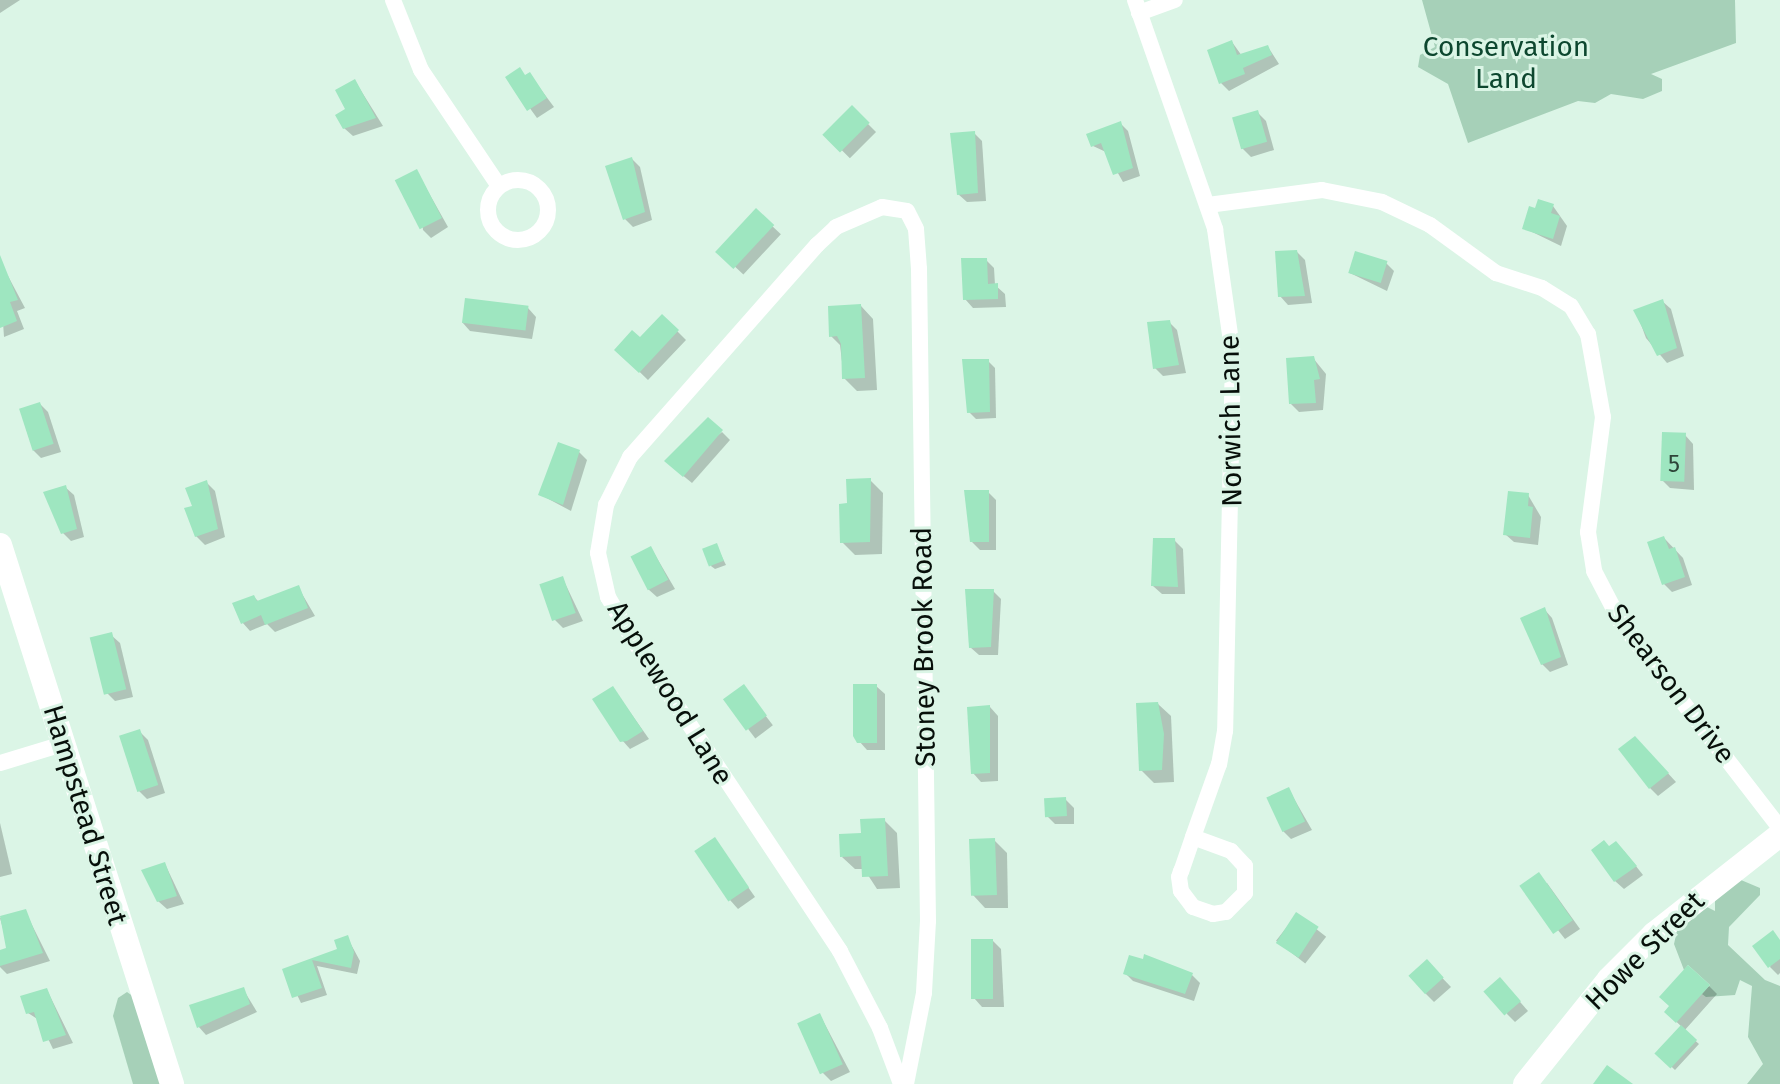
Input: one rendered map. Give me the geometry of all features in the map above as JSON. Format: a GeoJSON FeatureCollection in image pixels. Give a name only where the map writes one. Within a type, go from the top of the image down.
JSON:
{"type":"FeatureCollection","features":[{"type":"Feature","properties":{"kind":"main road","name":"Hampstead Street"},"geometry":{"type":"LineString","coordinates":[[0,545],[172,1084]]}},
{"type":"Feature","properties":{"kind":"main road","name":"Howe Street"},"geometry":{"type":"LineString","coordinates":[[1525,1084],[1609,979],[1643,945],[1780,835]]}},
{"type":"Feature","properties":{"kind":"street"},"geometry":{"type":"LineString","coordinates":[[393,0],[421,70],[499,186]]}},
{"type":"Feature","properties":{"kind":"street","name":"Norwich Lane"},"geometry":{"type":"LineString","coordinates":[[1175,0],[1137,6],[1208,205],[1226,295],[1235,414],[1225,731],[1219,764],[1193,837],[1181,871],[1181,891],[1199,911],[1226,912],[1245,893],[1245,866],[1231,851],[1193,837]]}},
{"type":"Feature","properties":{"kind":"street","name":"Shearson Drive"},"geometry":{"type":"LineString","coordinates":[[1208,205],[1307,191],[1382,202],[1430,225],[1496,273],[1542,288],[1571,306],[1588,334],[1602,402],[1588,532],[1597,579],[1620,621],[1780,828]]}},
{"type":"Feature","properties":{"kind":"street","name":"Applewood Lane"},"geometry":{"type":"LineString","coordinates":[[903,1084],[880,1028],[840,951],[633,640],[608,597],[598,553],[606,505],[630,457],[817,245],[856,216],[882,207],[907,211]]}},
{"type":"Feature","properties":{"kind":"street","name":"Stoney Brook Road"},"geometry":{"type":"LineString","coordinates":[[903,1084],[924,993],[928,921],[919,269],[916,229],[907,211]]}},
{"type":"Feature","properties":{"kind":"street"},"geometry":{"type":"LineString","coordinates":[[0,763],[63,744]]}},
{"type":"Feature","properties":{"kind":"green space","name":"Conservation Land"},"geometry":{"type":"Polygon","coordinates":[[[1422,0],[1735,0],[1736,43],[1651,74],[1662,79],[1662,91],[1643,99],[1611,94],[1595,103],[1578,101],[1468,143],[1448,84],[1418,67],[1420,55],[1435,47],[1422,0]]]}},
{"type":"Feature","properties":{"kind":"green space"},"geometry":{"type":"Polygon","coordinates":[[[1741,880],[1760,888],[1760,895],[1729,927],[1728,945],[1765,980],[1780,986],[1780,1084],[1747,1084],[1763,1064],[1748,1037],[1752,986],[1740,980],[1735,995],[1706,997],[1702,994],[1710,985],[1688,965],[1684,970],[1674,944],[1678,926],[1707,907],[1715,911],[1715,898],[1741,880]]]}},
{"type":"Feature","properties":{"kind":"green space"},"geometry":{"type":"Polygon","coordinates":[[[127,992],[134,997],[161,1084],[133,1084],[113,1016],[118,998],[127,992]]]}},
{"type":"Feature","properties":{"kind":"building"},"geometry":{"type":"Polygon","coordinates":[[[1232,40],[1237,55],[1268,45],[1272,55],[1243,68],[1245,74],[1219,84],[1207,50],[1232,40]]]}},
{"type":"Feature","properties":{"kind":"building"},"geometry":{"type":"Polygon","coordinates":[[[520,67],[525,75],[530,72],[547,98],[527,111],[505,77],[520,67]]]}},
{"type":"Feature","properties":{"kind":"building"},"geometry":{"type":"Polygon","coordinates":[[[355,79],[376,118],[343,129],[335,115],[345,109],[335,90],[355,79]]]}},
{"type":"Feature","properties":{"kind":"building"},"geometry":{"type":"Polygon","coordinates":[[[852,105],[870,123],[840,152],[822,135],[852,105]]]}},
{"type":"Feature","properties":{"kind":"building"},"geometry":{"type":"Polygon","coordinates":[[[1258,110],[1267,142],[1241,149],[1232,117],[1258,110]]]}},
{"type":"Feature","properties":{"kind":"building"},"geometry":{"type":"Polygon","coordinates":[[[1121,121],[1133,168],[1113,175],[1101,143],[1091,147],[1086,134],[1121,121]]]}},
{"type":"Feature","properties":{"kind":"building"},"geometry":{"type":"Polygon","coordinates":[[[975,131],[978,193],[957,195],[950,133],[975,131]]]}},
{"type":"Feature","properties":{"kind":"building"},"geometry":{"type":"Polygon","coordinates":[[[632,157],[645,212],[623,220],[605,166],[632,157]]]}},
{"type":"Feature","properties":{"kind":"building"},"geometry":{"type":"Polygon","coordinates":[[[417,169],[442,218],[420,229],[395,180],[417,169]]]}},
{"type":"Feature","properties":{"kind":"building"},"geometry":{"type":"Polygon","coordinates":[[[1538,199],[1554,204],[1551,213],[1560,216],[1553,239],[1522,229],[1529,206],[1535,208],[1538,199]]]}},
{"type":"Feature","properties":{"kind":"building"},"geometry":{"type":"Polygon","coordinates":[[[756,208],[774,225],[733,269],[715,252],[756,208]]]}},
{"type":"Feature","properties":{"kind":"building"},"geometry":{"type":"Polygon","coordinates":[[[1297,250],[1305,296],[1278,297],[1275,251],[1297,250]]]}},
{"type":"Feature","properties":{"kind":"building"},"geometry":{"type":"Polygon","coordinates":[[[1355,251],[1388,261],[1381,283],[1348,273],[1355,251]]]}},
{"type":"Feature","properties":{"kind":"building"},"geometry":{"type":"Polygon","coordinates":[[[0,255],[18,300],[10,302],[17,321],[0,328],[0,255]]]}},
{"type":"Feature","properties":{"kind":"building"},"geometry":{"type":"Polygon","coordinates":[[[961,258],[987,258],[988,284],[998,283],[998,299],[963,300],[961,258]]]}},
{"type":"Feature","properties":{"kind":"building"},"geometry":{"type":"Polygon","coordinates":[[[465,298],[529,306],[525,331],[462,323],[465,298]]]}},
{"type":"Feature","properties":{"kind":"building"},"geometry":{"type":"Polygon","coordinates":[[[1663,299],[1677,348],[1657,356],[1633,310],[1663,299]]]}},
{"type":"Feature","properties":{"kind":"building"},"geometry":{"type":"Polygon","coordinates":[[[861,304],[865,378],[842,379],[841,344],[837,336],[829,337],[828,306],[861,304]]]}},
{"type":"Feature","properties":{"kind":"building"},"geometry":{"type":"Polygon","coordinates":[[[662,314],[679,330],[639,373],[614,350],[632,330],[640,337],[662,314]]]}},
{"type":"Feature","properties":{"kind":"building"},"geometry":{"type":"Polygon","coordinates":[[[1170,320],[1179,365],[1153,369],[1147,322],[1170,320]]]}},
{"type":"Feature","properties":{"kind":"building"},"geometry":{"type":"Polygon","coordinates":[[[1314,356],[1320,379],[1314,380],[1316,403],[1289,404],[1286,358],[1314,356]]]}},
{"type":"Feature","properties":{"kind":"building"},"geometry":{"type":"Polygon","coordinates":[[[962,359],[989,359],[990,412],[967,413],[962,359]]]}},
{"type":"Feature","properties":{"kind":"building"},"geometry":{"type":"Polygon","coordinates":[[[40,402],[54,444],[33,451],[19,409],[40,402]]]}},
{"type":"Feature","properties":{"kind":"building"},"geometry":{"type":"Polygon","coordinates":[[[708,417],[723,430],[683,477],[664,461],[708,417]]]}},
{"type":"Feature","properties":{"kind":"building"},"geometry":{"type":"Polygon","coordinates":[[[1662,432],[1686,433],[1684,482],[1660,481],[1662,432]]]}},
{"type":"Feature","properties":{"kind":"building"},"geometry":{"type":"Polygon","coordinates":[[[558,442],[580,450],[563,505],[538,495],[558,442]]]}},
{"type":"Feature","properties":{"kind":"building"},"geometry":{"type":"Polygon","coordinates":[[[871,478],[870,542],[840,543],[839,504],[847,503],[846,479],[871,478]]]}},
{"type":"Feature","properties":{"kind":"building"},"geometry":{"type":"Polygon","coordinates":[[[207,480],[218,529],[195,537],[184,508],[192,506],[185,488],[207,480]]]}},
{"type":"Feature","properties":{"kind":"building"},"geometry":{"type":"Polygon","coordinates":[[[66,485],[77,529],[61,534],[43,492],[66,485]]]}},
{"type":"Feature","properties":{"kind":"building"},"geometry":{"type":"Polygon","coordinates":[[[964,490],[989,490],[989,542],[970,542],[964,490]]]}},
{"type":"Feature","properties":{"kind":"building"},"geometry":{"type":"Polygon","coordinates":[[[1508,491],[1529,493],[1528,506],[1533,507],[1530,538],[1503,535],[1508,491]]]}},
{"type":"Feature","properties":{"kind":"building"},"geometry":{"type":"Polygon","coordinates":[[[1664,536],[1669,549],[1675,547],[1685,577],[1662,585],[1647,542],[1664,536]]]}},
{"type":"Feature","properties":{"kind":"building"},"geometry":{"type":"Polygon","coordinates":[[[1153,538],[1175,538],[1178,587],[1151,586],[1153,538]]]}},
{"type":"Feature","properties":{"kind":"building"},"geometry":{"type":"Polygon","coordinates":[[[717,543],[724,561],[709,566],[702,549],[717,543]]]}},
{"type":"Feature","properties":{"kind":"building"},"geometry":{"type":"Polygon","coordinates":[[[651,546],[668,580],[648,590],[631,556],[651,546]]]}},
{"type":"Feature","properties":{"kind":"building"},"geometry":{"type":"Polygon","coordinates":[[[563,576],[576,613],[552,621],[539,584],[563,576]]]}},
{"type":"Feature","properties":{"kind":"building"},"geometry":{"type":"Polygon","coordinates":[[[299,585],[308,608],[265,625],[261,615],[241,624],[232,603],[254,595],[257,601],[299,585]]]}},
{"type":"Feature","properties":{"kind":"building"},"geometry":{"type":"Polygon","coordinates":[[[965,589],[994,589],[991,647],[969,648],[965,589]]]}},
{"type":"Feature","properties":{"kind":"building"},"geometry":{"type":"Polygon","coordinates":[[[1545,607],[1561,657],[1541,665],[1520,618],[1545,607]]]}},
{"type":"Feature","properties":{"kind":"building"},"geometry":{"type":"Polygon","coordinates":[[[112,632],[126,689],[104,695],[90,638],[112,632]]]}},
{"type":"Feature","properties":{"kind":"building"},"geometry":{"type":"Polygon","coordinates":[[[744,684],[767,716],[746,731],[723,699],[744,684]]]}},
{"type":"Feature","properties":{"kind":"building"},"geometry":{"type":"Polygon","coordinates":[[[853,684],[877,684],[877,743],[857,743],[853,736],[853,684]]]}},
{"type":"Feature","properties":{"kind":"building"},"geometry":{"type":"Polygon","coordinates":[[[613,686],[643,731],[627,741],[620,742],[592,699],[613,686]]]}},
{"type":"Feature","properties":{"kind":"building"},"geometry":{"type":"Polygon","coordinates":[[[1158,702],[1164,734],[1162,770],[1139,771],[1136,703],[1158,702]]]}},
{"type":"Feature","properties":{"kind":"building"},"geometry":{"type":"Polygon","coordinates":[[[990,705],[990,773],[971,774],[967,707],[990,705]]]}},
{"type":"Feature","properties":{"kind":"building"},"geometry":{"type":"Polygon","coordinates":[[[140,729],[158,785],[137,792],[119,736],[140,729]]]}},
{"type":"Feature","properties":{"kind":"building"},"geometry":{"type":"Polygon","coordinates":[[[1635,736],[1669,773],[1649,789],[1618,749],[1635,736]]]}},
{"type":"Feature","properties":{"kind":"building"},"geometry":{"type":"Polygon","coordinates":[[[1289,787],[1305,821],[1282,832],[1266,798],[1289,787]]]}},
{"type":"Feature","properties":{"kind":"building"},"geometry":{"type":"Polygon","coordinates":[[[1066,797],[1067,816],[1045,817],[1044,798],[1066,797]]]}},
{"type":"Feature","properties":{"kind":"building"},"geometry":{"type":"Polygon","coordinates":[[[885,818],[888,876],[862,877],[861,856],[840,857],[839,834],[861,833],[860,819],[885,818]]]}},
{"type":"Feature","properties":{"kind":"building"},"geometry":{"type":"Polygon","coordinates":[[[715,837],[749,888],[728,902],[694,851],[715,837]]]}},
{"type":"Feature","properties":{"kind":"building"},"geometry":{"type":"Polygon","coordinates":[[[995,838],[997,895],[971,896],[969,839],[995,838]]]}},
{"type":"Feature","properties":{"kind":"building"},"geometry":{"type":"Polygon","coordinates":[[[1604,840],[1609,846],[1616,841],[1637,866],[1614,882],[1591,850],[1604,840]]]}},
{"type":"Feature","properties":{"kind":"building"},"geometry":{"type":"Polygon","coordinates":[[[165,862],[177,896],[157,902],[141,870],[165,862]]]}},
{"type":"Feature","properties":{"kind":"building"},"geometry":{"type":"Polygon","coordinates":[[[1539,872],[1573,920],[1553,934],[1519,886],[1539,872]]]}},
{"type":"Feature","properties":{"kind":"building"},"geometry":{"type":"Polygon","coordinates":[[[26,909],[43,953],[0,966],[0,950],[6,948],[0,916],[26,909]]]}},
{"type":"Feature","properties":{"kind":"building"},"geometry":{"type":"Polygon","coordinates":[[[1296,912],[1319,927],[1298,958],[1276,943],[1296,912]]]}},
{"type":"Feature","properties":{"kind":"building"},"geometry":{"type":"Polygon","coordinates":[[[1773,930],[1780,940],[1780,959],[1768,968],[1752,946],[1773,930]]]}},
{"type":"Feature","properties":{"kind":"building"},"geometry":{"type":"Polygon","coordinates":[[[348,935],[354,952],[351,968],[312,960],[322,988],[292,998],[282,969],[337,949],[334,940],[348,935]]]}},
{"type":"Feature","properties":{"kind":"building"},"geometry":{"type":"Polygon","coordinates":[[[971,939],[993,939],[993,999],[971,999],[971,939]]]}},
{"type":"Feature","properties":{"kind":"building"},"geometry":{"type":"Polygon","coordinates":[[[1144,954],[1193,973],[1185,994],[1123,974],[1129,955],[1143,959],[1144,954]]]}},
{"type":"Feature","properties":{"kind":"building"},"geometry":{"type":"Polygon","coordinates":[[[1427,959],[1444,978],[1425,994],[1408,976],[1427,959]]]}},
{"type":"Feature","properties":{"kind":"building"},"geometry":{"type":"Polygon","coordinates":[[[1688,965],[1710,985],[1676,1023],[1664,1012],[1669,1006],[1659,997],[1688,965]]]}},
{"type":"Feature","properties":{"kind":"building"},"geometry":{"type":"Polygon","coordinates":[[[1500,977],[1521,1001],[1504,1016],[1483,991],[1500,977]]]}},
{"type":"Feature","properties":{"kind":"building"},"geometry":{"type":"Polygon","coordinates":[[[244,987],[250,1004],[197,1028],[189,1005],[244,987]]]}},
{"type":"Feature","properties":{"kind":"building"},"geometry":{"type":"Polygon","coordinates":[[[47,988],[66,1035],[43,1042],[34,1012],[26,1014],[20,996],[47,988]]]}},
{"type":"Feature","properties":{"kind":"building"},"geometry":{"type":"Polygon","coordinates":[[[820,1013],[843,1064],[820,1074],[797,1023],[820,1013]]]}},
{"type":"Feature","properties":{"kind":"building"},"geometry":{"type":"Polygon","coordinates":[[[1681,1025],[1697,1040],[1670,1069],[1654,1054],[1681,1025]]]}},
{"type":"Feature","properties":{"kind":"building"},"geometry":{"type":"Polygon","coordinates":[[[1607,1065],[1633,1084],[1593,1084],[1607,1065]]]}}]}
